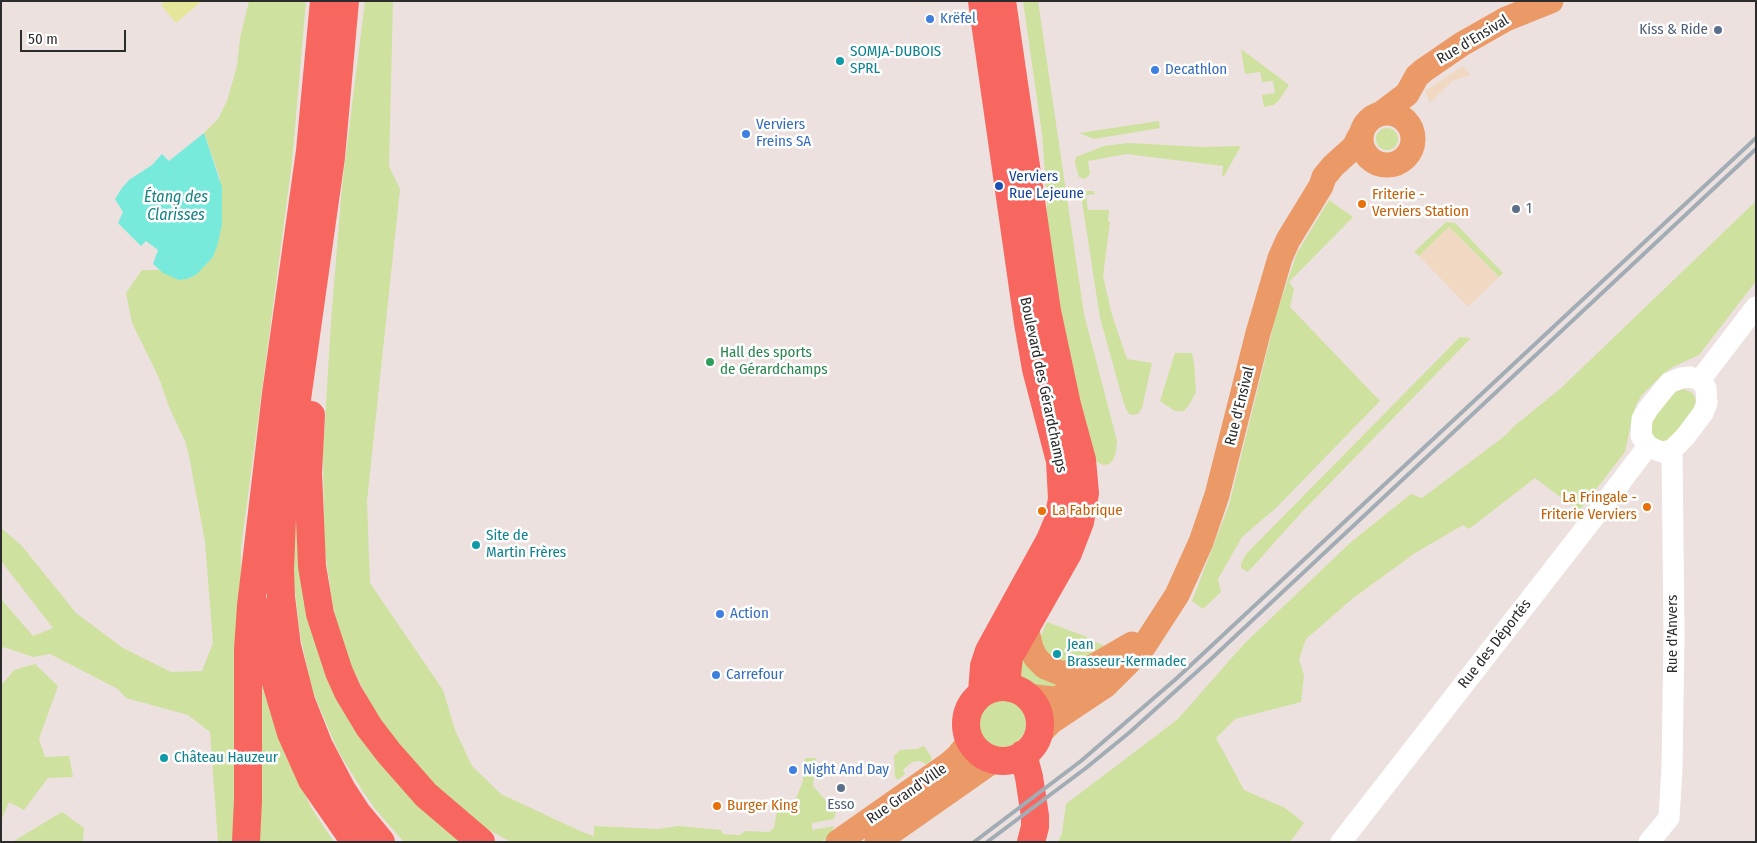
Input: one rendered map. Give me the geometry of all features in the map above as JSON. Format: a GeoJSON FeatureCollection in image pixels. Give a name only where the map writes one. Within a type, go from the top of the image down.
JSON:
{"type":"FeatureCollection","features":[{"type":"Feature","properties":{"kind":"highway","name":"Boulevard des Gérardchamps"},"geometry":{"type":"LineString","coordinates":[[982,1],[1028,323],[1036,369],[1060,461],[1062,490],[1061,510],[1050,540],[989,651],[984,666],[982,694]]}},
{"type":"Feature","properties":{"kind":"highway","name":"Boulevard des Gérardchamps"},"geometry":{"type":"LineString","coordinates":[[1002,1],[1047,311],[1067,405],[1082,460],[1085,481],[1083,508],[1073,542],[1009,658],[1007,674],[1018,692]]}},
{"type":"Feature","properties":{"kind":"highway"},"geometry":{"type":"LineString","coordinates":[[334,10],[331,157],[288,462],[282,518],[280,570],[287,646],[301,701],[319,746],[334,795],[355,842]]}},
{"type":"Feature","properties":{"kind":"highway"},"geometry":{"type":"LineString","coordinates":[[246,842],[248,800],[248,650],[251,606],[276,394],[310,151],[334,10]]}},
{"type":"Feature","properties":{"kind":"highway"},"geometry":{"type":"LineString","coordinates":[[320,239],[315,371],[308,473],[312,566],[320,614],[339,672],[348,692],[369,727],[389,753],[426,795],[472,833],[496,842]]}},
{"type":"Feature","properties":{"kind":"highway"},"geometry":{"type":"LineString","coordinates":[[258,557],[263,616],[271,666],[282,708],[298,752],[312,780],[357,813],[380,842]]}},
{"type":"Feature","properties":{"kind":"highway"},"geometry":{"type":"LineString","coordinates":[[1030,745],[1007,760],[994,760],[982,755],[970,740],[966,726],[966,716],[972,704],[982,694],[997,688],[1018,692],[1032,701],[1038,714],[1039,727],[1030,745],[1029,777],[1035,816],[1035,827],[1031,842]]}},
{"type":"Feature","properties":{"kind":"highway"},"geometry":{"type":"LineString","coordinates":[[248,800],[253,842]]}},
{"type":"Feature","properties":{"kind":"main road","name":"Rue d'Ensival"},"geometry":{"type":"LineString","coordinates":[[1382,113],[1407,94],[1417,76],[1462,44],[1506,19],[1551,1]]}},
{"type":"Feature","properties":{"kind":"main road"},"geometry":{"type":"LineString","coordinates":[[1407,94],[1413,140],[1411,148],[1406,156],[1392,164],[1380,163],[1368,158],[1361,145],[1362,132],[1370,120],[1382,113],[1397,115],[1410,125]]}},
{"type":"Feature","properties":{"kind":"main road","name":"Rue d'Ensival"},"geometry":{"type":"LineString","coordinates":[[1030,745],[1052,721],[1106,685],[1144,646],[1170,608],[1188,573],[1212,511],[1258,333],[1280,258],[1288,240],[1321,186],[1324,177],[1354,147],[1362,132]]}},
{"type":"Feature","properties":{"kind":"main road","name":"Rue d'Ensival"},"geometry":{"type":"LineString","coordinates":[[1321,186],[1347,167],[1355,164],[1380,163]]}},
{"type":"Feature","properties":{"kind":"main road","name":"Rue d'Ensival"},"geometry":{"type":"LineString","coordinates":[[1018,692],[1048,699],[1063,696],[1102,672],[1157,625]]}},
{"type":"Feature","properties":{"kind":"main road"},"geometry":{"type":"LineString","coordinates":[[1026,626],[1030,648],[1036,658],[1045,667],[1060,673],[1076,673],[1089,669],[1134,643]]}},
{"type":"Feature","properties":{"kind":"main road","name":"Rue Grand'Ville"},"geometry":{"type":"LineString","coordinates":[[838,842],[949,764],[958,756],[970,740]]}},
{"type":"Feature","properties":{"kind":"main road","name":"Rue Grand'Ville"},"geometry":{"type":"LineString","coordinates":[[877,842],[994,760]]}},
{"type":"Feature","properties":{"kind":"street"},"geometry":{"type":"LineString","coordinates":[[1700,380],[1756,307]]}},
{"type":"Feature","properties":{"kind":"street"},"geometry":{"type":"LineString","coordinates":[[1690,377],[1700,380],[1708,394],[1707,403],[1703,412],[1685,437],[1672,450],[1662,452],[1648,446],[1641,436],[1642,419],[1662,391],[1670,383],[1681,378],[1690,377]]}},
{"type":"Feature","properties":{"kind":"street","name":"Rue des Déportés"},"geometry":{"type":"LineString","coordinates":[[1341,842],[1648,446]]}},
{"type":"Feature","properties":{"kind":"street","name":"Rue d'Anvers"},"geometry":{"type":"LineString","coordinates":[[1649,842],[1669,818],[1672,768],[1674,635],[1672,450]]}},
{"type":"Feature","properties":{"kind":"green space"},"geometry":{"type":"Polygon","coordinates":[[[165,1],[202,1],[176,23],[161,5],[165,1]]]}},
{"type":"Feature","properties":{"kind":"green space"},"geometry":{"type":"Polygon","coordinates":[[[249,1],[306,1],[292,162],[241,548],[240,842],[218,842],[210,732],[188,715],[126,698],[118,689],[50,654],[33,657],[4,647],[1,651],[1,599],[33,636],[53,628],[1,561],[1,528],[21,545],[76,613],[123,648],[171,672],[202,671],[213,643],[205,542],[189,456],[185,441],[169,407],[159,378],[132,323],[126,293],[142,270],[160,270],[163,273],[187,279],[196,275],[213,257],[220,178],[204,133],[218,119],[227,101],[237,66],[240,38],[249,1]]]}},
{"type":"Feature","properties":{"kind":"green space"},"geometry":{"type":"Polygon","coordinates":[[[365,1],[393,1],[389,166],[400,189],[367,501],[370,583],[443,690],[455,730],[472,766],[501,794],[594,836],[594,826],[658,829],[678,826],[721,830],[723,834],[740,835],[745,831],[769,832],[774,828],[777,810],[787,811],[787,801],[795,801],[803,781],[805,758],[816,758],[813,786],[836,812],[834,819],[812,823],[812,830],[834,826],[831,836],[820,842],[511,842],[487,829],[434,787],[378,718],[347,658],[337,627],[324,542],[323,452],[331,322],[342,186],[365,1]]]}},
{"type":"Feature","properties":{"kind":"green space"},"geometry":{"type":"Polygon","coordinates":[[[1023,1],[1038,1],[1084,314],[1117,441],[1116,452],[1109,464],[1103,465],[1097,462],[1093,455],[1063,329],[1046,228],[1047,200],[1042,134],[1023,1]]]}},
{"type":"Feature","properties":{"kind":"green space"},"geometry":{"type":"Polygon","coordinates":[[[1241,49],[1289,85],[1274,105],[1264,107],[1262,95],[1275,93],[1273,81],[1262,82],[1260,72],[1245,74],[1241,49]]]}},
{"type":"Feature","properties":{"kind":"green space"},"geometry":{"type":"Polygon","coordinates":[[[1159,121],[1160,128],[1094,139],[1079,133],[1159,121]]]}},
{"type":"Feature","properties":{"kind":"green space"},"geometry":{"type":"Polygon","coordinates":[[[1387,128],[1395,131],[1398,139],[1395,147],[1387,150],[1379,147],[1376,139],[1379,131],[1387,128]]]}},
{"type":"Feature","properties":{"kind":"green space"},"geometry":{"type":"Polygon","coordinates":[[[1128,143],[1202,147],[1241,146],[1224,176],[1222,176],[1223,166],[1126,154],[1088,161],[1090,174],[1085,179],[1079,177],[1075,163],[1076,157],[1104,146],[1128,143]]]}},
{"type":"Feature","properties":{"kind":"green space"},"geometry":{"type":"Polygon","coordinates":[[[1085,191],[1094,191],[1095,194],[1086,195],[1088,210],[1109,210],[1108,221],[1110,222],[1103,276],[1112,315],[1127,359],[1152,363],[1142,408],[1138,414],[1129,414],[1124,404],[1100,318],[1081,195],[1085,191]]]}},
{"type":"Feature","properties":{"kind":"green space"},"geometry":{"type":"Polygon","coordinates":[[[1329,200],[1353,217],[1289,282],[1294,289],[1290,307],[1380,401],[1277,507],[1242,537],[1218,579],[1221,592],[1203,609],[1192,601],[1229,505],[1276,315],[1297,253],[1329,200]]]}},
{"type":"Feature","properties":{"kind":"green space"},"geometry":{"type":"Polygon","coordinates":[[[1756,201],[1756,281],[1699,355],[1664,373],[1642,395],[1633,414],[1625,452],[1579,511],[1535,478],[1469,529],[1463,525],[1415,553],[1352,599],[1306,639],[1299,659],[1304,676],[1301,702],[1235,719],[1216,738],[1244,790],[1285,808],[1304,823],[1290,842],[1058,842],[1062,833],[1066,804],[1178,719],[1244,644],[1351,542],[1411,494],[1422,498],[1506,435],[1513,427],[1561,388],[1756,201]]]}},
{"type":"Feature","properties":{"kind":"green space"},"geometry":{"type":"Polygon","coordinates":[[[1446,222],[1455,223],[1503,273],[1499,277],[1449,227],[1419,256],[1414,252],[1446,222]]]}},
{"type":"Feature","properties":{"kind":"green space"},"geometry":{"type":"Polygon","coordinates":[[[1460,337],[1471,338],[1300,514],[1248,572],[1241,568],[1246,554],[1460,337]]]}},
{"type":"Feature","properties":{"kind":"green space"},"geometry":{"type":"Polygon","coordinates":[[[1175,353],[1192,353],[1194,364],[1196,392],[1184,411],[1175,411],[1160,401],[1175,353]]]}},
{"type":"Feature","properties":{"kind":"green space"},"geometry":{"type":"Polygon","coordinates":[[[1683,389],[1691,392],[1695,397],[1696,405],[1672,438],[1661,442],[1652,437],[1651,421],[1674,392],[1683,389]]]}},
{"type":"Feature","properties":{"kind":"green space"},"geometry":{"type":"Polygon","coordinates":[[[302,459],[328,664],[470,842],[404,842],[376,810],[338,751],[312,690],[300,634],[294,582],[294,554],[295,515],[302,459]]]}},
{"type":"Feature","properties":{"kind":"green space"},"geometry":{"type":"Polygon","coordinates":[[[1047,622],[1082,635],[1104,646],[1075,663],[1062,662],[1050,656],[1043,648],[1040,638],[1047,622]]]}},
{"type":"Feature","properties":{"kind":"green space"},"geometry":{"type":"Polygon","coordinates":[[[1019,652],[1063,690],[1023,685],[1018,679],[1019,652]]]}},
{"type":"Feature","properties":{"kind":"green space"},"geometry":{"type":"Polygon","coordinates":[[[35,664],[58,686],[39,739],[45,757],[69,756],[73,777],[48,778],[24,810],[9,802],[1,821],[1,686],[14,670],[35,664]]]}},
{"type":"Feature","properties":{"kind":"green space"},"geometry":{"type":"Polygon","coordinates":[[[259,678],[285,754],[312,809],[334,842],[260,842],[259,678]]]}},
{"type":"Feature","properties":{"kind":"green space"},"geometry":{"type":"Polygon","coordinates":[[[1002,699],[1011,701],[1019,706],[1024,714],[1026,723],[1024,732],[1019,740],[1011,745],[1002,747],[993,745],[985,740],[980,732],[978,723],[980,714],[985,706],[993,701],[1002,699]]]}},
{"type":"Feature","properties":{"kind":"green space"},"geometry":{"type":"Polygon","coordinates":[[[924,746],[932,758],[930,762],[926,764],[920,761],[912,762],[903,770],[905,774],[898,780],[895,777],[894,756],[900,750],[916,749],[924,746]]]}},
{"type":"Feature","properties":{"kind":"green space"},"geometry":{"type":"Polygon","coordinates":[[[62,812],[84,828],[83,842],[12,842],[62,812]]]}},
{"type":"Feature","properties":{"kind":"sand"},"geometry":{"type":"Polygon","coordinates":[[[1463,66],[1471,75],[1452,81],[1430,103],[1425,91],[1463,66]]]}},
{"type":"Feature","properties":{"kind":"sand"},"geometry":{"type":"Polygon","coordinates":[[[1449,227],[1499,277],[1468,307],[1419,256],[1449,227]]]}},
{"type":"Feature","properties":{"kind":"water","name":"Étang des Clarisses"},"geometry":{"type":"Polygon","coordinates":[[[204,133],[222,187],[222,224],[213,257],[196,275],[179,280],[163,273],[153,264],[158,250],[146,241],[141,246],[118,223],[123,212],[115,199],[129,180],[152,165],[162,154],[169,161],[204,133]]]}},
{"type":"Feature","properties":{"kind":"railway"},"geometry":{"type":"LineString","coordinates":[[974,842],[1081,761],[1177,678],[1756,138]]}},
{"type":"Feature","properties":{"kind":"railway"},"geometry":{"type":"LineString","coordinates":[[987,842],[1086,768],[1130,732],[1211,659],[1756,149]]}},
{"type":"Feature","properties":{"kind":"place","name":"Krëfel"},"geometry":{"type":"Point","coordinates":[930,19]}},
{"type":"Feature","properties":{"kind":"place","name":"Kiss & Ride"},"geometry":{"type":"Point","coordinates":[1718,30]}},
{"type":"Feature","properties":{"kind":"place","name":"SOMJA-DUBOIS SPRL"},"geometry":{"type":"Point","coordinates":[840,61]}},
{"type":"Feature","properties":{"kind":"place","name":"Decathlon"},"geometry":{"type":"Point","coordinates":[1155,70]}},
{"type":"Feature","properties":{"kind":"place","name":"Verviers Freins SA"},"geometry":{"type":"Point","coordinates":[746,134]}},
{"type":"Feature","properties":{"kind":"place","name":"Verviers Rue Lejeune"},"geometry":{"type":"Point","coordinates":[999,186]}},
{"type":"Feature","properties":{"kind":"place","name":"Friterie - Verviers Station"},"geometry":{"type":"Point","coordinates":[1362,204]}},
{"type":"Feature","properties":{"kind":"place","name":"1"},"geometry":{"type":"Point","coordinates":[1516,209]}},
{"type":"Feature","properties":{"kind":"place","name":"Hall des sports de Gérardchamps"},"geometry":{"type":"Point","coordinates":[710,362]}},
{"type":"Feature","properties":{"kind":"place","name":"La Fringale - Friterie Verviers"},"geometry":{"type":"Point","coordinates":[1647,507]}},
{"type":"Feature","properties":{"kind":"place","name":"La Fabrique"},"geometry":{"type":"Point","coordinates":[1042,511]}},
{"type":"Feature","properties":{"kind":"place","name":"Site de Martin Frères"},"geometry":{"type":"Point","coordinates":[476,545]}},
{"type":"Feature","properties":{"kind":"place","name":"Action"},"geometry":{"type":"Point","coordinates":[720,614]}},
{"type":"Feature","properties":{"kind":"place","name":"Jean Brasseur-Kermadec"},"geometry":{"type":"Point","coordinates":[1057,654]}},
{"type":"Feature","properties":{"kind":"place","name":"Carrefour"},"geometry":{"type":"Point","coordinates":[716,675]}},
{"type":"Feature","properties":{"kind":"place","name":"Château Hauzeur"},"geometry":{"type":"Point","coordinates":[164,758]}},
{"type":"Feature","properties":{"kind":"place","name":"Night And Day"},"geometry":{"type":"Point","coordinates":[793,770]}},
{"type":"Feature","properties":{"kind":"place","name":"Esso"},"geometry":{"type":"Point","coordinates":[841,788]}},
{"type":"Feature","properties":{"kind":"place","name":"Burger King"},"geometry":{"type":"Point","coordinates":[717,806]}}]}
